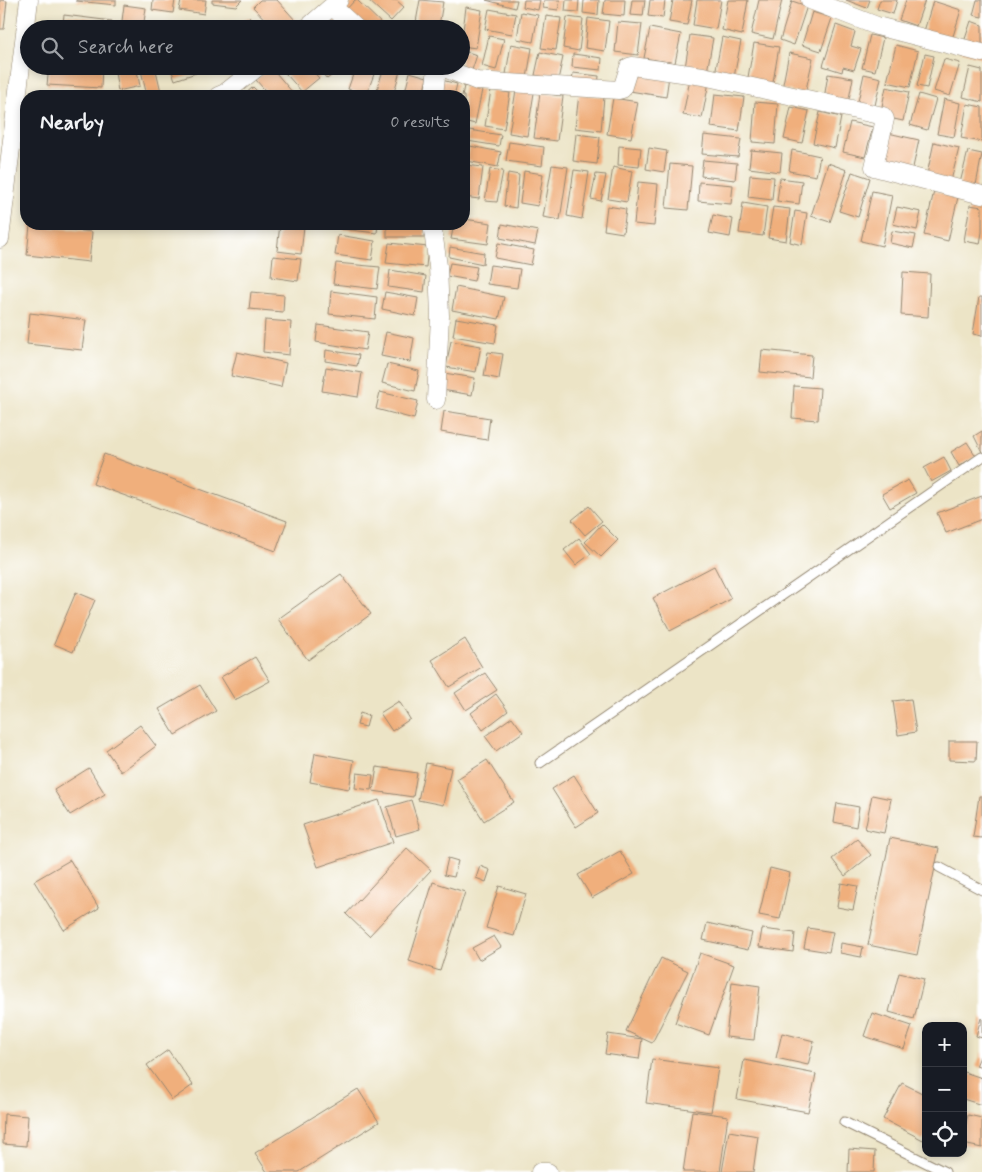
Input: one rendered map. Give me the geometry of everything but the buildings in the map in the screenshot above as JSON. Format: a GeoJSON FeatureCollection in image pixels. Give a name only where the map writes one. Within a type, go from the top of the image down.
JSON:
{"type":"FeatureCollection","features":[{"type":"Feature","properties":{"kind":"street"},"geometry":{"type":"LineString","coordinates":[[28,20],[29,0]]}},
{"type":"Feature","properties":{"kind":"street"},"geometry":{"type":"LineString","coordinates":[[810,0],[877,26],[982,53]]}},
{"type":"Feature","properties":{"kind":"street"},"geometry":{"type":"LineString","coordinates":[[316,20],[336,3],[350,20]]}},
{"type":"Feature","properties":{"kind":"street"},"geometry":{"type":"LineString","coordinates":[[462,75],[478,81],[619,90],[622,89],[628,67],[632,66],[702,76],[883,116],[885,120],[874,168],[982,195]]}},
{"type":"Feature","properties":{"kind":"street"},"geometry":{"type":"LineString","coordinates":[[23,90],[24,75]]}},
{"type":"Feature","properties":{"kind":"street"},"geometry":{"type":"LineString","coordinates":[[229,90],[248,75]]}},
{"type":"Feature","properties":{"kind":"street"},"geometry":{"type":"LineString","coordinates":[[435,90],[437,75]]}},
{"type":"Feature","properties":{"kind":"street"},"geometry":{"type":"LineString","coordinates":[[0,240],[20,126]]}},
{"type":"Feature","properties":{"kind":"street"},"geometry":{"type":"LineString","coordinates":[[433,230],[438,266],[440,316],[436,400]]}},
{"type":"Feature","properties":{"kind":"street"},"geometry":{"type":"LineString","coordinates":[[540,1172],[548,1172]]}},
{"type":"Feature","properties":{"kind":"lane"},"geometry":{"type":"LineString","coordinates":[[540,762],[982,457]]}},
{"type":"Feature","properties":{"kind":"lane"},"geometry":{"type":"LineString","coordinates":[[939,867],[982,890]]}},
{"type":"Feature","properties":{"kind":"lane"},"geometry":{"type":"LineString","coordinates":[[844,1122],[945,1172]]}}]}
